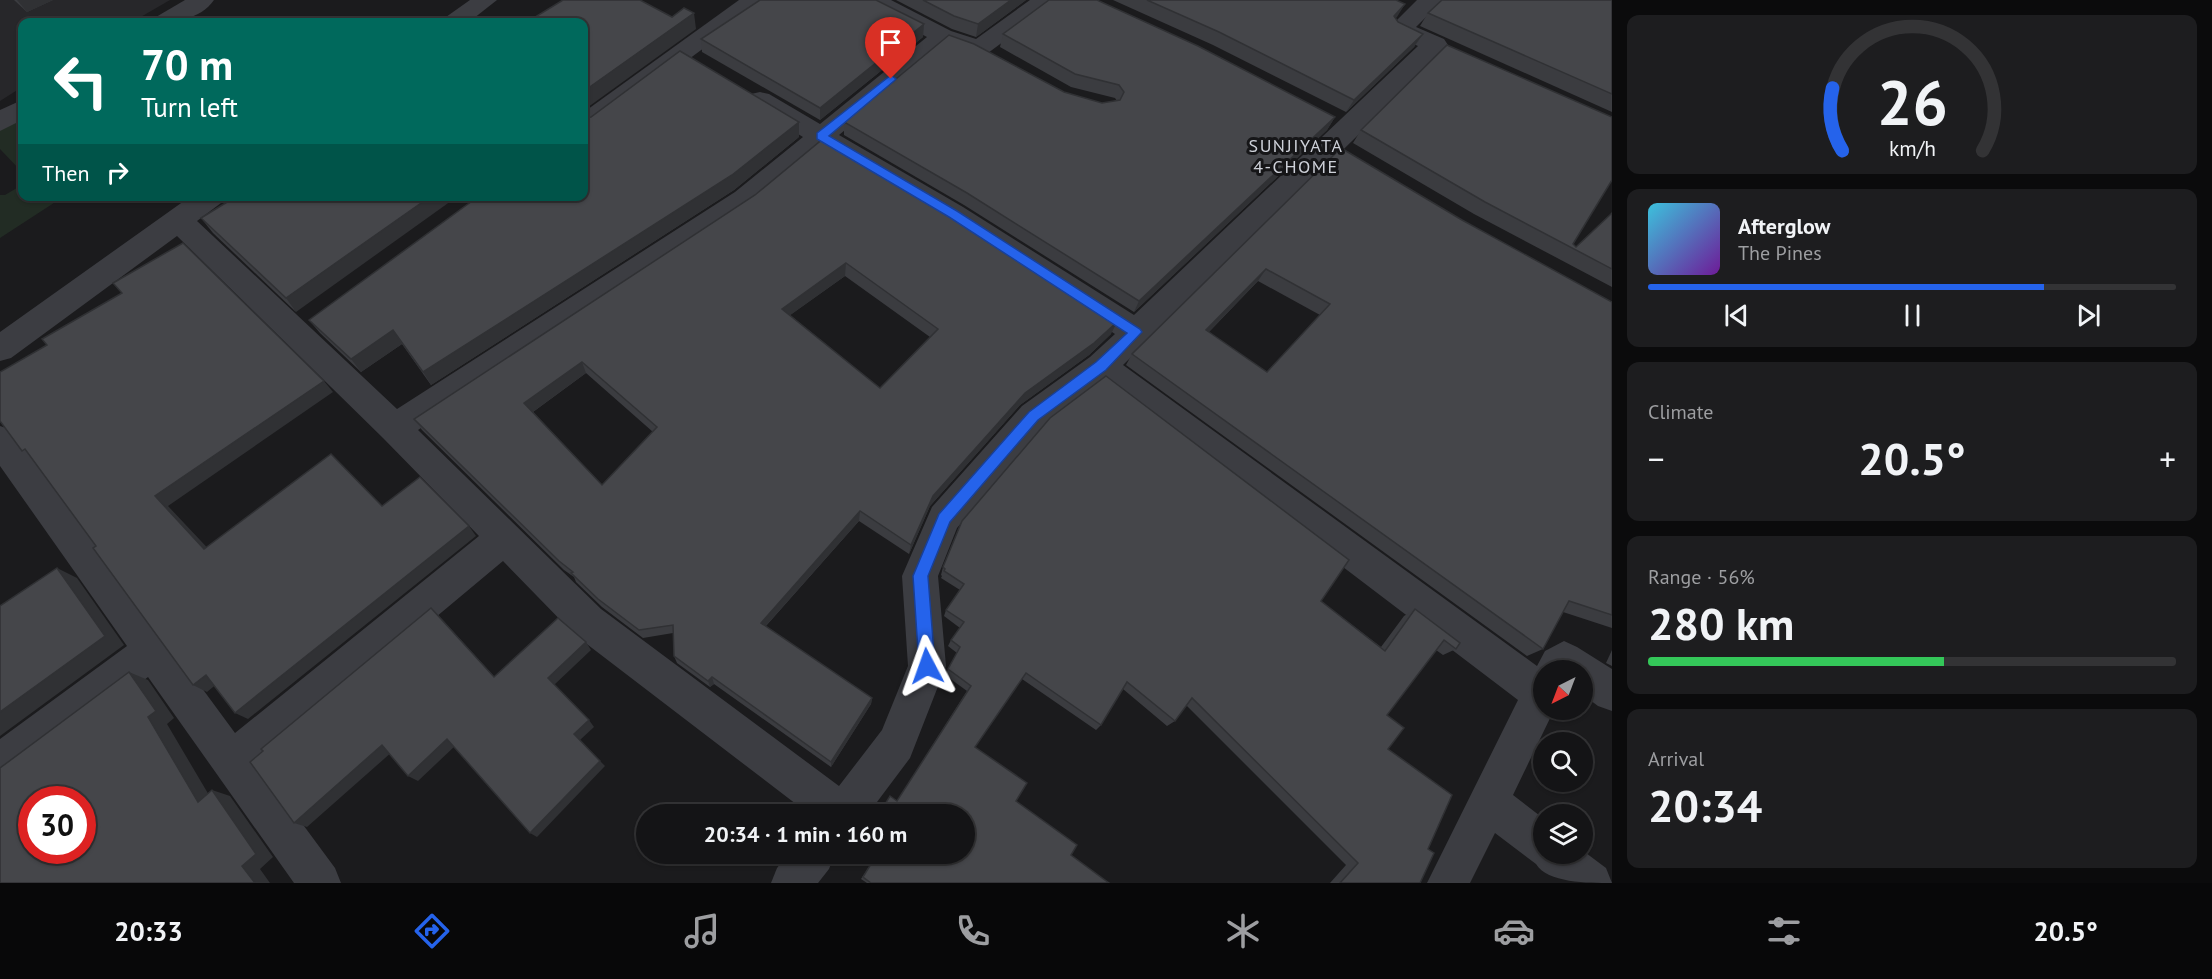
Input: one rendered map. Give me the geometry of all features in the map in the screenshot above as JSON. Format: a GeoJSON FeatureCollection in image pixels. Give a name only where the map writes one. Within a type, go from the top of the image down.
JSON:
{"type":"FeatureCollection","features":[{"type":"Feature","properties":{"kind":"street"},"geometry":{"type":"LineString","coordinates":[[171,18],[202,0]]}},
{"type":"Feature","properties":{"kind":"street"},"geometry":{"type":"LineString","coordinates":[[460,18],[485,0]]}},
{"type":"Feature","properties":{"kind":"street"},"geometry":{"type":"LineString","coordinates":[[588,122],[691,59],[754,0]]}},
{"type":"Feature","properties":{"kind":"street"},"geometry":{"type":"LineString","coordinates":[[873,0],[943,36],[990,54],[1045,0]]}},
{"type":"Feature","properties":{"kind":"street"},"geometry":{"type":"LineString","coordinates":[[851,804],[896,744],[927,666],[920,576],[944,518],[1033,416],[1101,366],[1340,136],[1445,49],[1400,28],[1413,6]]}},
{"type":"Feature","properties":{"kind":"street"},"geometry":{"type":"LineString","coordinates":[[394,428],[745,199],[943,36]]}},
{"type":"Feature","properties":{"kind":"street"},"geometry":{"type":"LineString","coordinates":[[741,88],[953,214],[1136,332]]}},
{"type":"Feature","properties":{"kind":"street"},"geometry":{"type":"LineString","coordinates":[[0,122],[18,111]]}},
{"type":"Feature","properties":{"kind":"street"},"geometry":{"type":"LineString","coordinates":[[0,349],[204,201]]}},
{"type":"Feature","properties":{"kind":"street"},"geometry":{"type":"LineString","coordinates":[[178,220],[305,326],[394,428],[588,622],[830,804]]}},
{"type":"Feature","properties":{"kind":"street"},"geometry":{"type":"LineString","coordinates":[[1101,366],[1533,675]]}},
{"type":"Feature","properties":{"kind":"street"},"geometry":{"type":"LineString","coordinates":[[0,440],[320,883]]}},
{"type":"Feature","properties":{"kind":"street"},"geometry":{"type":"LineString","coordinates":[[231,762],[504,538]]}},
{"type":"Feature","properties":{"kind":"street"},"geometry":{"type":"LineString","coordinates":[[0,764],[153,650]]}},
{"type":"Feature","properties":{"kind":"street"},"geometry":{"type":"LineString","coordinates":[[1593,679],[1612,692]]}},
{"type":"Feature","properties":{"kind":"street"},"geometry":{"type":"LineString","coordinates":[[1448,883],[1533,710]]}},
{"type":"Feature","properties":{"kind":"street"},"geometry":{"type":"LineString","coordinates":[[1488,802],[1533,837]]}},
{"type":"Feature","properties":{"kind":"street"},"geometry":{"type":"LineString","coordinates":[[1566,864],[1591,883]]}},
{"type":"Feature","properties":{"kind":"shaded area"},"geometry":{"type":"Polygon","coordinates":[[[0,0],[170,0],[139,18],[18,18],[18,90],[0,101],[0,0]]]}},
{"type":"Feature","properties":{"kind":"shaded area"},"geometry":{"type":"Polygon","coordinates":[[[18,118],[18,168],[0,149],[0,129],[18,118]]]}},
{"type":"Feature","properties":{"kind":"shaded area"},"geometry":{"type":"Polygon","coordinates":[[[18,187],[18,201],[57,201],[0,238],[0,195],[5,195],[18,187]]]}},
{"type":"Feature","properties":{"kind":"building"},"geometry":{"type":"Polygon","coordinates":[[[563,0],[640,0],[672,17],[684,8],[694,13],[588,88],[588,18],[534,18],[563,0]]]}},
{"type":"Feature","properties":{"kind":"building"},"geometry":{"type":"Polygon","coordinates":[[[760,0],[876,0],[924,24],[820,108],[701,39],[760,0]]]}},
{"type":"Feature","properties":{"kind":"building"},"geometry":{"type":"Polygon","coordinates":[[[923,0],[1011,0],[978,24],[954,16],[923,0]]]}},
{"type":"Feature","properties":{"kind":"building"},"geometry":{"type":"Polygon","coordinates":[[[1049,0],[1097,0],[1198,46],[1335,117],[1139,301],[967,193],[844,122],[949,35],[974,44],[1064,92],[1102,103],[1120,100],[1124,92],[1119,85],[1075,74],[1003,34],[1049,0]]]}},
{"type":"Feature","properties":{"kind":"building"},"geometry":{"type":"Polygon","coordinates":[[[1147,0],[1396,0],[1405,4],[1394,16],[1398,22],[1423,34],[1354,100],[1219,32],[1147,0]]]}},
{"type":"Feature","properties":{"kind":"building"},"geometry":{"type":"Polygon","coordinates":[[[1442,0],[1612,0],[1612,94],[1428,13],[1442,0]]]}},
{"type":"Feature","properties":{"kind":"building"},"geometry":{"type":"Polygon","coordinates":[[[1447,45],[1612,117],[1612,180],[1573,244],[1576,247],[1612,213],[1612,269],[1485,202],[1361,130],[1447,45]]]}},
{"type":"Feature","properties":{"kind":"building"},"geometry":{"type":"Polygon","coordinates":[[[680,51],[799,122],[732,175],[423,372],[393,330],[351,359],[309,320],[472,201],[588,201],[588,117],[680,51]]]}},
{"type":"Feature","properties":{"kind":"building"},"geometry":{"type":"Polygon","coordinates":[[[824,138],[944,210],[1117,322],[1094,343],[1025,393],[933,496],[911,545],[860,511],[761,623],[872,698],[831,762],[712,677],[708,681],[674,656],[673,625],[639,630],[598,599],[571,573],[573,572],[414,419],[755,195],[824,138]],[[846,263],[782,309],[880,388],[938,329],[846,263]],[[582,362],[524,403],[602,485],[657,427],[582,362]]]}},
{"type":"Feature","properties":{"kind":"building"},"geometry":{"type":"Polygon","coordinates":[[[1341,148],[1462,220],[1612,302],[1612,615],[1569,601],[1543,649],[1132,354],[1341,148]],[[1266,269],[1206,330],[1267,372],[1330,304],[1266,269]]]}},
{"type":"Feature","properties":{"kind":"building"},"geometry":{"type":"Polygon","coordinates":[[[229,201],[424,201],[286,298],[201,218],[229,201]]]}},
{"type":"Feature","properties":{"kind":"building"},"geometry":{"type":"Polygon","coordinates":[[[183,243],[324,381],[155,496],[204,549],[331,454],[382,506],[420,477],[469,526],[235,713],[206,675],[193,685],[93,548],[96,546],[25,449],[22,451],[0,421],[0,372],[47,345],[42,339],[122,293],[113,283],[183,243]]]}},
{"type":"Feature","properties":{"kind":"building"},"geometry":{"type":"Polygon","coordinates":[[[1106,376],[1349,560],[1321,601],[1385,651],[1415,609],[1460,643],[1456,649],[1444,640],[1387,715],[1404,728],[1388,749],[1452,795],[1428,849],[1434,853],[1420,883],[1340,883],[1358,863],[1192,698],[1175,721],[1127,682],[1101,725],[1026,673],[975,747],[1027,783],[1016,801],[1077,845],[1071,855],[1109,883],[871,883],[863,877],[871,864],[975,864],[975,804],[885,804],[890,796],[897,801],[971,686],[948,669],[960,647],[951,640],[964,622],[946,610],[964,584],[944,571],[943,567],[962,521],[1050,418],[1106,376]]]}},
{"type":"Feature","properties":{"kind":"building"},"geometry":{"type":"Polygon","coordinates":[[[57,568],[105,636],[0,712],[0,606],[57,568]]]}},
{"type":"Feature","properties":{"kind":"building"},"geometry":{"type":"Polygon","coordinates":[[[431,608],[494,677],[558,618],[586,642],[548,678],[589,720],[574,734],[600,761],[530,833],[447,739],[408,776],[382,745],[294,823],[250,762],[263,751],[261,749],[431,608]]]}},
{"type":"Feature","properties":{"kind":"building"},"geometry":{"type":"Polygon","coordinates":[[[129,672],[156,711],[148,717],[198,802],[212,790],[256,854],[242,866],[255,883],[0,883],[0,768],[129,672]]]}},
{"type":"Feature","properties":{"kind":"district","name":"SUNJIYATA 4-CHOME"},"geometry":{"type":"Point","coordinates":[1296,156]}},
{"type":"Feature","properties":{"kind":"route"},"geometry":{"type":"LineString","coordinates":[[891,79],[821,136],[953,214],[1136,332],[1101,366],[1033,416],[944,518],[920,576],[927,666]]}}]}
